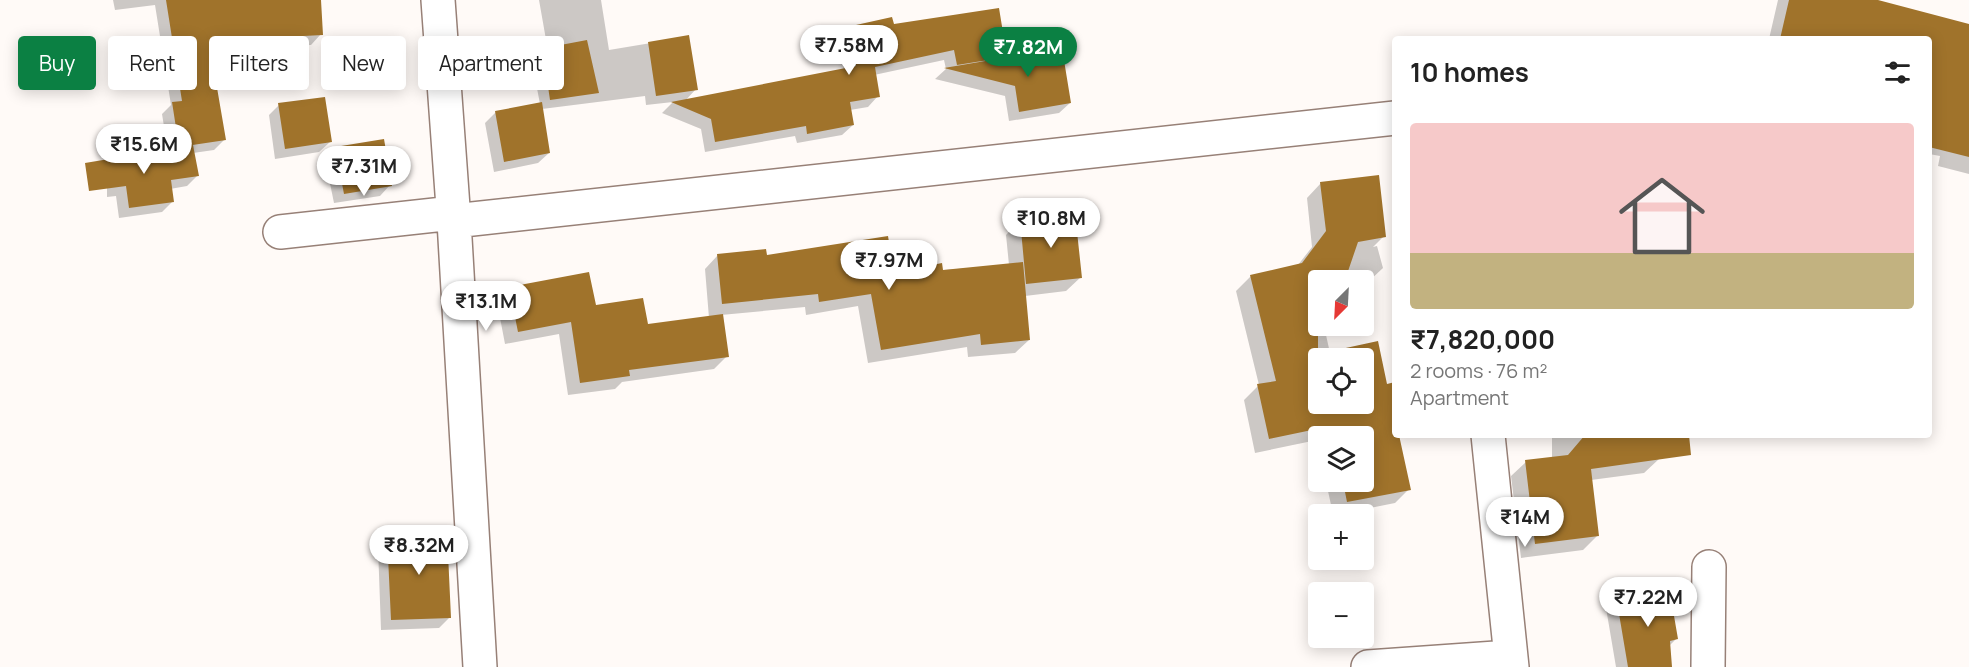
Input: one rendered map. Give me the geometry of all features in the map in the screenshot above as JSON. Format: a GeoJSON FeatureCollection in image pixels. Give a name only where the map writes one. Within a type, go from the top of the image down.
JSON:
{"type":"FeatureCollection","features":[{"type":"Feature","properties":{"kind":"street"},"geometry":{"type":"LineString","coordinates":[[438,0],[454,217],[480,667]]}},
{"type":"Feature","properties":{"kind":"street"},"geometry":{"type":"LineString","coordinates":[[280,232],[454,217],[1392,118]]}},
{"type":"Feature","properties":{"kind":"street"},"geometry":{"type":"LineString","coordinates":[[1368,667],[1511,662],[1488,438]]}},
{"type":"Feature","properties":{"kind":"street"},"geometry":{"type":"LineString","coordinates":[[1708,667],[1709,567]]}},
{"type":"Feature","properties":{"kind":"building"},"geometry":{"type":"Polygon","coordinates":[[[166,0],[321,0],[323,35],[209,36],[209,90],[217,90],[226,140],[179,147],[172,102],[182,101],[180,90],[197,90],[197,36],[172,36],[166,0]]]}},
{"type":"Feature","properties":{"kind":"building"},"geometry":{"type":"Polygon","coordinates":[[[1789,0],[1878,0],[1969,24],[1969,157],[1932,148],[1932,36],[1781,36],[1789,0]]]}},
{"type":"Feature","properties":{"kind":"building"},"geometry":{"type":"Polygon","coordinates":[[[999,8],[1007,57],[957,65],[954,50],[875,67],[880,97],[850,102],[854,125],[807,134],[806,126],[715,142],[711,119],[671,102],[856,66],[847,27],[892,17],[894,24],[999,8]]]}},
{"type":"Feature","properties":{"kind":"building"},"geometry":{"type":"Polygon","coordinates":[[[689,35],[698,90],[656,96],[648,42],[689,35]]]}},
{"type":"Feature","properties":{"kind":"building"},"geometry":{"type":"Polygon","coordinates":[[[587,40],[599,93],[550,100],[549,90],[564,90],[564,44],[587,40]]]}},
{"type":"Feature","properties":{"kind":"building"},"geometry":{"type":"Polygon","coordinates":[[[1062,48],[1071,103],[1019,112],[1015,86],[944,68],[1062,48]]]}},
{"type":"Feature","properties":{"kind":"building"},"geometry":{"type":"Polygon","coordinates":[[[325,97],[332,142],[285,149],[278,103],[325,97]]]}},
{"type":"Feature","properties":{"kind":"building"},"geometry":{"type":"Polygon","coordinates":[[[542,102],[550,153],[504,162],[495,111],[542,102]]]}},
{"type":"Feature","properties":{"kind":"building"},"geometry":{"type":"Polygon","coordinates":[[[384,139],[392,186],[344,194],[335,147],[384,139]]]}},
{"type":"Feature","properties":{"kind":"building"},"geometry":{"type":"Polygon","coordinates":[[[193,145],[199,176],[171,180],[174,202],[129,208],[126,186],[89,191],[85,163],[193,145]]]}},
{"type":"Feature","properties":{"kind":"building"},"geometry":{"type":"Polygon","coordinates":[[[1379,175],[1386,237],[1358,242],[1348,270],[1308,270],[1308,336],[1318,336],[1318,348],[1308,348],[1308,414],[1374,414],[1374,348],[1346,348],[1378,341],[1387,384],[1392,383],[1392,438],[1400,438],[1411,490],[1347,502],[1345,492],[1374,492],[1374,426],[1308,426],[1308,431],[1269,439],[1257,384],[1276,381],[1250,275],[1302,263],[1326,231],[1320,182],[1379,175]]]}},
{"type":"Feature","properties":{"kind":"building"},"geometry":{"type":"Polygon","coordinates":[[[1075,213],[1082,278],[1026,284],[1020,219],[1075,213]]]}},
{"type":"Feature","properties":{"kind":"building"},"geometry":{"type":"Polygon","coordinates":[[[888,236],[894,273],[942,263],[943,270],[1023,262],[1030,340],[981,345],[980,334],[881,350],[871,294],[819,302],[818,294],[722,304],[717,254],[766,249],[767,255],[888,236]]]}},
{"type":"Feature","properties":{"kind":"building"},"geometry":{"type":"Polygon","coordinates":[[[589,272],[596,305],[643,298],[648,324],[723,314],[729,357],[629,370],[630,376],[580,383],[571,322],[518,332],[509,287],[589,272]]]}},
{"type":"Feature","properties":{"kind":"building"},"geometry":{"type":"Polygon","coordinates":[[[1582,438],[1689,438],[1691,455],[1591,469],[1599,536],[1535,544],[1525,460],[1568,455],[1582,438]]]}},
{"type":"Feature","properties":{"kind":"building"},"geometry":{"type":"Polygon","coordinates":[[[447,532],[451,618],[391,620],[387,535],[447,532]]]}},
{"type":"Feature","properties":{"kind":"building"},"geometry":{"type":"Polygon","coordinates":[[[1669,587],[1678,639],[1670,641],[1672,667],[1628,667],[1616,596],[1669,587]]]}}]}
